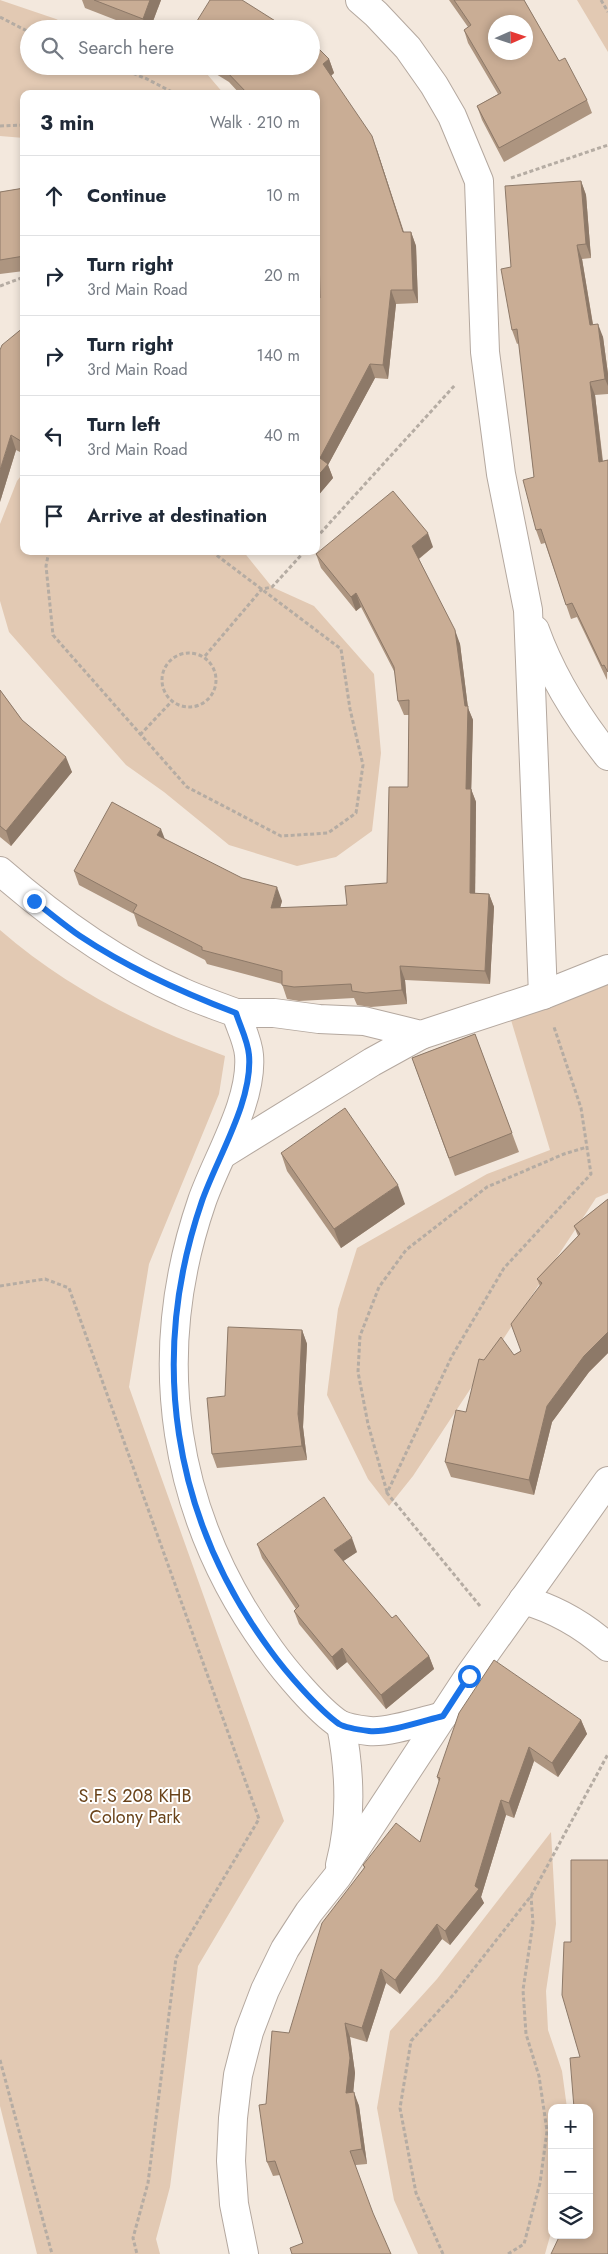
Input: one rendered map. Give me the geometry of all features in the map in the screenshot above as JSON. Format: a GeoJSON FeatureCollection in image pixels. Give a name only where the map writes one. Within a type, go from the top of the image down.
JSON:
{"type":"FeatureCollection","features":[{"type":"Feature","properties":{"kind":"street"},"geometry":{"type":"LineString","coordinates":[[360,0],[408,48],[434,85],[452,116],[479,181],[485,352],[501,474],[528,610],[543,652],[563,692],[587,730],[608,756]]}},
{"type":"Feature","properties":{"kind":"street"},"geometry":{"type":"LineString","coordinates":[[528,610],[543,995]]}},
{"type":"Feature","properties":{"kind":"street"},"geometry":{"type":"LineString","coordinates":[[0,870],[34,901],[80,936],[129,966],[182,992],[236,1013],[274,1013],[319,1020],[364,1021],[422,1035]]}},
{"type":"Feature","properties":{"kind":"street"},"geometry":{"type":"LineString","coordinates":[[223,1154],[364,1067],[422,1035],[543,995],[608,969]]}},
{"type":"Feature","properties":{"kind":"street"},"geometry":{"type":"LineString","coordinates":[[236,1013],[249,1054],[245,1094],[223,1154],[203,1200],[188,1248],[178,1297],[173,1355],[174,1397],[180,1446],[191,1495],[207,1542],[227,1584],[250,1623],[277,1660],[308,1694],[341,1725],[371,1731],[443,1716]]}},
{"type":"Feature","properties":{"kind":"street"},"geometry":{"type":"LineString","coordinates":[[244,2254],[234,2204],[231,2161],[233,2118],[238,2075],[249,2032],[265,1990],[285,1949],[309,1912],[337,1877],[501,1631],[608,1481]]}},
{"type":"Feature","properties":{"kind":"street"},"geometry":{"type":"LineString","coordinates":[[523,1600],[547,1607],[569,1617],[590,1630],[608,1647]]}},
{"type":"Feature","properties":{"kind":"street"},"geometry":{"type":"LineString","coordinates":[[337,1877],[343,1853],[348,1785],[347,1755],[341,1725]]}},
{"type":"Feature","properties":{"kind":"path"},"geometry":{"type":"LineString","coordinates":[[601,0],[608,12]]}},
{"type":"Feature","properties":{"kind":"path"},"geometry":{"type":"LineString","coordinates":[[0,17],[20,27]]}},
{"type":"Feature","properties":{"kind":"path"},"geometry":{"type":"LineString","coordinates":[[137,75],[168,90]]}},
{"type":"Feature","properties":{"kind":"path"},"geometry":{"type":"LineString","coordinates":[[0,126],[20,125]]}},
{"type":"Feature","properties":{"kind":"path"},"geometry":{"type":"LineString","coordinates":[[479,181],[506,179],[608,145]]}},
{"type":"Feature","properties":{"kind":"path"},"geometry":{"type":"LineString","coordinates":[[0,286],[20,278]]}},
{"type":"Feature","properties":{"kind":"path"},"geometry":{"type":"LineString","coordinates":[[320,534],[485,352]]}},
{"type":"Feature","properties":{"kind":"path"},"geometry":{"type":"LineString","coordinates":[[48,555],[46,566],[53,635],[187,787],[281,836],[328,833],[356,813],[363,765],[350,708],[341,649],[217,555]]}},
{"type":"Feature","properties":{"kind":"path"},"geometry":{"type":"LineString","coordinates":[[204,656],[262,589],[272,587],[301,555]]}},
{"type":"Feature","properties":{"kind":"path"},"geometry":{"type":"LineString","coordinates":[[186,652],[204,656],[211,663],[216,676],[216,686],[212,694],[206,702],[190,707],[181,706],[172,701],[162,688],[161,678],[163,669],[177,654],[186,652]]}},
{"type":"Feature","properties":{"kind":"path"},"geometry":{"type":"LineString","coordinates":[[140,735],[172,701]]}},
{"type":"Feature","properties":{"kind":"path"},"geometry":{"type":"LineString","coordinates":[[387,1493],[452,1356],[504,1268],[591,1174],[581,1108],[543,995]]}},
{"type":"Feature","properties":{"kind":"path"},"geometry":{"type":"LineString","coordinates":[[501,1631],[387,1493],[368,1424],[358,1372],[360,1336],[379,1287],[406,1250],[487,1187],[564,1154],[587,1147]]}},
{"type":"Feature","properties":{"kind":"path"},"geometry":{"type":"LineString","coordinates":[[0,1286],[45,1279],[69,1288],[259,1819],[176,1958],[148,2183],[133,2238],[137,2254]]}},
{"type":"Feature","properties":{"kind":"path"},"geometry":{"type":"LineString","coordinates":[[443,2254],[416,2193],[400,2108],[412,2041],[454,1994],[531,1896],[608,1754]]}},
{"type":"Feature","properties":{"kind":"path"},"geometry":{"type":"LineString","coordinates":[[508,2254],[524,2244],[540,2182],[546,2131],[539,2076],[526,2034],[523,1990],[532,1923],[531,1896]]}},
{"type":"Feature","properties":{"kind":"path"},"geometry":{"type":"LineString","coordinates":[[0,2060],[52,2254]]}},
{"type":"Feature","properties":{"kind":"green space"},"geometry":{"type":"Polygon","coordinates":[[[0,0],[58,20],[20,20],[20,75],[208,75],[221,90],[20,90],[20,138],[0,136],[0,0]]]}},
{"type":"Feature","properties":{"kind":"green space"},"geometry":{"type":"Polygon","coordinates":[[[577,0],[608,0],[608,52],[577,0]]]}},
{"type":"Feature","properties":{"kind":"green space"},"geometry":{"type":"Polygon","coordinates":[[[20,477],[20,555],[246,555],[272,587],[314,606],[374,674],[381,753],[372,831],[336,857],[297,866],[229,845],[164,792],[126,765],[9,632],[0,601],[0,524],[20,477]]]}},
{"type":"Feature","properties":{"kind":"green space","name":"S.F.S 208 KHB Colony Park"},"geometry":{"type":"Polygon","coordinates":[[[0,930],[52,970],[106,1004],[164,1032],[225,1056],[219,1094],[149,1264],[129,1387],[284,1821],[198,1966],[170,2187],[156,2239],[160,2254],[37,2254],[0,2106],[0,930]]]}},
{"type":"Feature","properties":{"kind":"green space"},"geometry":{"type":"Polygon","coordinates":[[[608,983],[608,1193],[596,1198],[413,1476],[389,1506],[368,1479],[327,1395],[338,1309],[357,1248],[487,1174],[550,1150],[511,1020],[608,983]]]}},
{"type":"Feature","properties":{"kind":"green space"},"geometry":{"type":"Polygon","coordinates":[[[551,1832],[556,1924],[546,1991],[548,2030],[562,2071],[566,2104],[548,2104],[549,2239],[545,2254],[418,2254],[394,2200],[377,2108],[390,2031],[437,1979],[551,1832]]]}},
{"type":"Feature","properties":{"kind":"building"},"geometry":{"type":"Polygon","coordinates":[[[94,0],[150,0],[143,19],[94,0]]]}},
{"type":"Feature","properties":{"kind":"building"},"geometry":{"type":"Polygon","coordinates":[[[210,0],[242,0],[274,20],[198,20],[210,0]]]}},
{"type":"Feature","properties":{"kind":"building"},"geometry":{"type":"Polygon","coordinates":[[[454,0],[524,0],[533,15],[488,15],[488,60],[533,60],[533,16],[559,61],[565,58],[587,100],[499,148],[477,106],[501,93],[464,30],[471,25],[454,0]]]}},
{"type":"Feature","properties":{"kind":"building"},"geometry":{"type":"Polygon","coordinates":[[[320,50],[329,59],[323,64],[372,136],[403,232],[411,232],[413,290],[391,290],[383,365],[370,364],[320,458],[320,90],[244,90],[230,75],[320,75],[320,50]]]}},
{"type":"Feature","properties":{"kind":"building"},"geometry":{"type":"Polygon","coordinates":[[[581,181],[586,244],[577,245],[590,325],[598,324],[605,379],[590,382],[599,462],[608,460],[608,672],[604,665],[602,666],[572,603],[566,605],[541,529],[536,530],[523,480],[534,477],[517,329],[512,330],[501,269],[511,267],[505,186],[581,181]]]}},
{"type":"Feature","properties":{"kind":"building"},"geometry":{"type":"Polygon","coordinates":[[[20,189],[20,257],[0,260],[0,192],[20,189]]]}},
{"type":"Feature","properties":{"kind":"building"},"geometry":{"type":"Polygon","coordinates":[[[20,330],[20,441],[11,435],[0,470],[0,350],[2,345],[20,330]]]}},
{"type":"Feature","properties":{"kind":"building"},"geometry":{"type":"Polygon","coordinates":[[[320,458],[328,464],[320,473],[320,458]]]}},
{"type":"Feature","properties":{"kind":"building"},"geometry":{"type":"Polygon","coordinates":[[[393,491],[428,533],[412,546],[455,630],[465,706],[468,706],[466,789],[471,789],[470,893],[489,894],[485,971],[400,966],[402,990],[366,993],[352,991],[351,984],[294,987],[282,985],[282,971],[202,950],[202,947],[133,912],[137,905],[74,871],[112,802],[161,829],[157,835],[242,878],[277,887],[271,908],[347,905],[345,886],[387,883],[389,787],[408,787],[409,700],[398,701],[394,667],[356,593],[351,597],[317,555],[320,555],[320,551],[393,491]]]}},
{"type":"Feature","properties":{"kind":"building"},"geometry":{"type":"Polygon","coordinates":[[[0,690],[22,720],[66,757],[6,831],[0,826],[0,690]]]}},
{"type":"Feature","properties":{"kind":"building"},"geometry":{"type":"Polygon","coordinates":[[[475,1034],[512,1133],[449,1158],[412,1058],[475,1034]]]}},
{"type":"Feature","properties":{"kind":"building"},"geometry":{"type":"Polygon","coordinates":[[[345,1108],[398,1185],[334,1229],[281,1153],[345,1108]]]}},
{"type":"Feature","properties":{"kind":"building"},"geometry":{"type":"Polygon","coordinates":[[[608,1199],[608,1332],[584,1356],[547,1406],[529,1480],[445,1462],[456,1410],[466,1412],[479,1359],[484,1360],[501,1337],[514,1355],[521,1351],[511,1324],[542,1283],[537,1279],[580,1234],[574,1226],[608,1199]]]}},
{"type":"Feature","properties":{"kind":"building"},"geometry":{"type":"Polygon","coordinates":[[[228,1327],[302,1330],[298,1414],[302,1446],[212,1454],[207,1398],[225,1396],[228,1327]]]}},
{"type":"Feature","properties":{"kind":"building"},"geometry":{"type":"Polygon","coordinates":[[[324,1497],[352,1538],[334,1550],[392,1618],[396,1615],[429,1656],[381,1695],[342,1648],[332,1657],[294,1611],[299,1606],[257,1544],[324,1497]]]}},
{"type":"Feature","properties":{"kind":"building"},"geometry":{"type":"Polygon","coordinates":[[[494,1660],[581,1720],[552,1763],[529,1747],[509,1803],[501,1800],[475,1886],[479,1889],[445,1931],[437,1924],[395,1980],[381,1969],[362,2028],[345,2023],[350,2058],[346,2093],[354,2092],[362,2149],[350,2151],[373,2213],[391,2254],[292,2254],[290,2248],[303,2243],[275,2161],[267,2162],[259,2105],[266,2104],[272,2031],[289,2033],[322,1923],[365,1867],[363,1865],[396,1823],[420,1842],[440,1778],[437,1777],[459,1713],[494,1660]]]}},
{"type":"Feature","properties":{"kind":"building"},"geometry":{"type":"Polygon","coordinates":[[[571,1860],[608,1860],[608,2254],[551,2254],[558,2239],[593,2239],[593,2104],[574,2104],[570,2058],[580,2057],[562,1995],[564,1942],[571,1942],[571,1860]]]}},
{"type":"Feature","properties":{"kind":"route"},"geometry":{"type":"LineString","coordinates":[[34,901],[80,936],[129,966],[182,992],[236,1013],[249,1054],[245,1094],[223,1154],[203,1200],[188,1248],[178,1297],[173,1346],[174,1397],[180,1446],[191,1495],[207,1542],[227,1584],[250,1623],[277,1660],[308,1694],[341,1725],[371,1731],[443,1716],[469,1676]]}}]}
